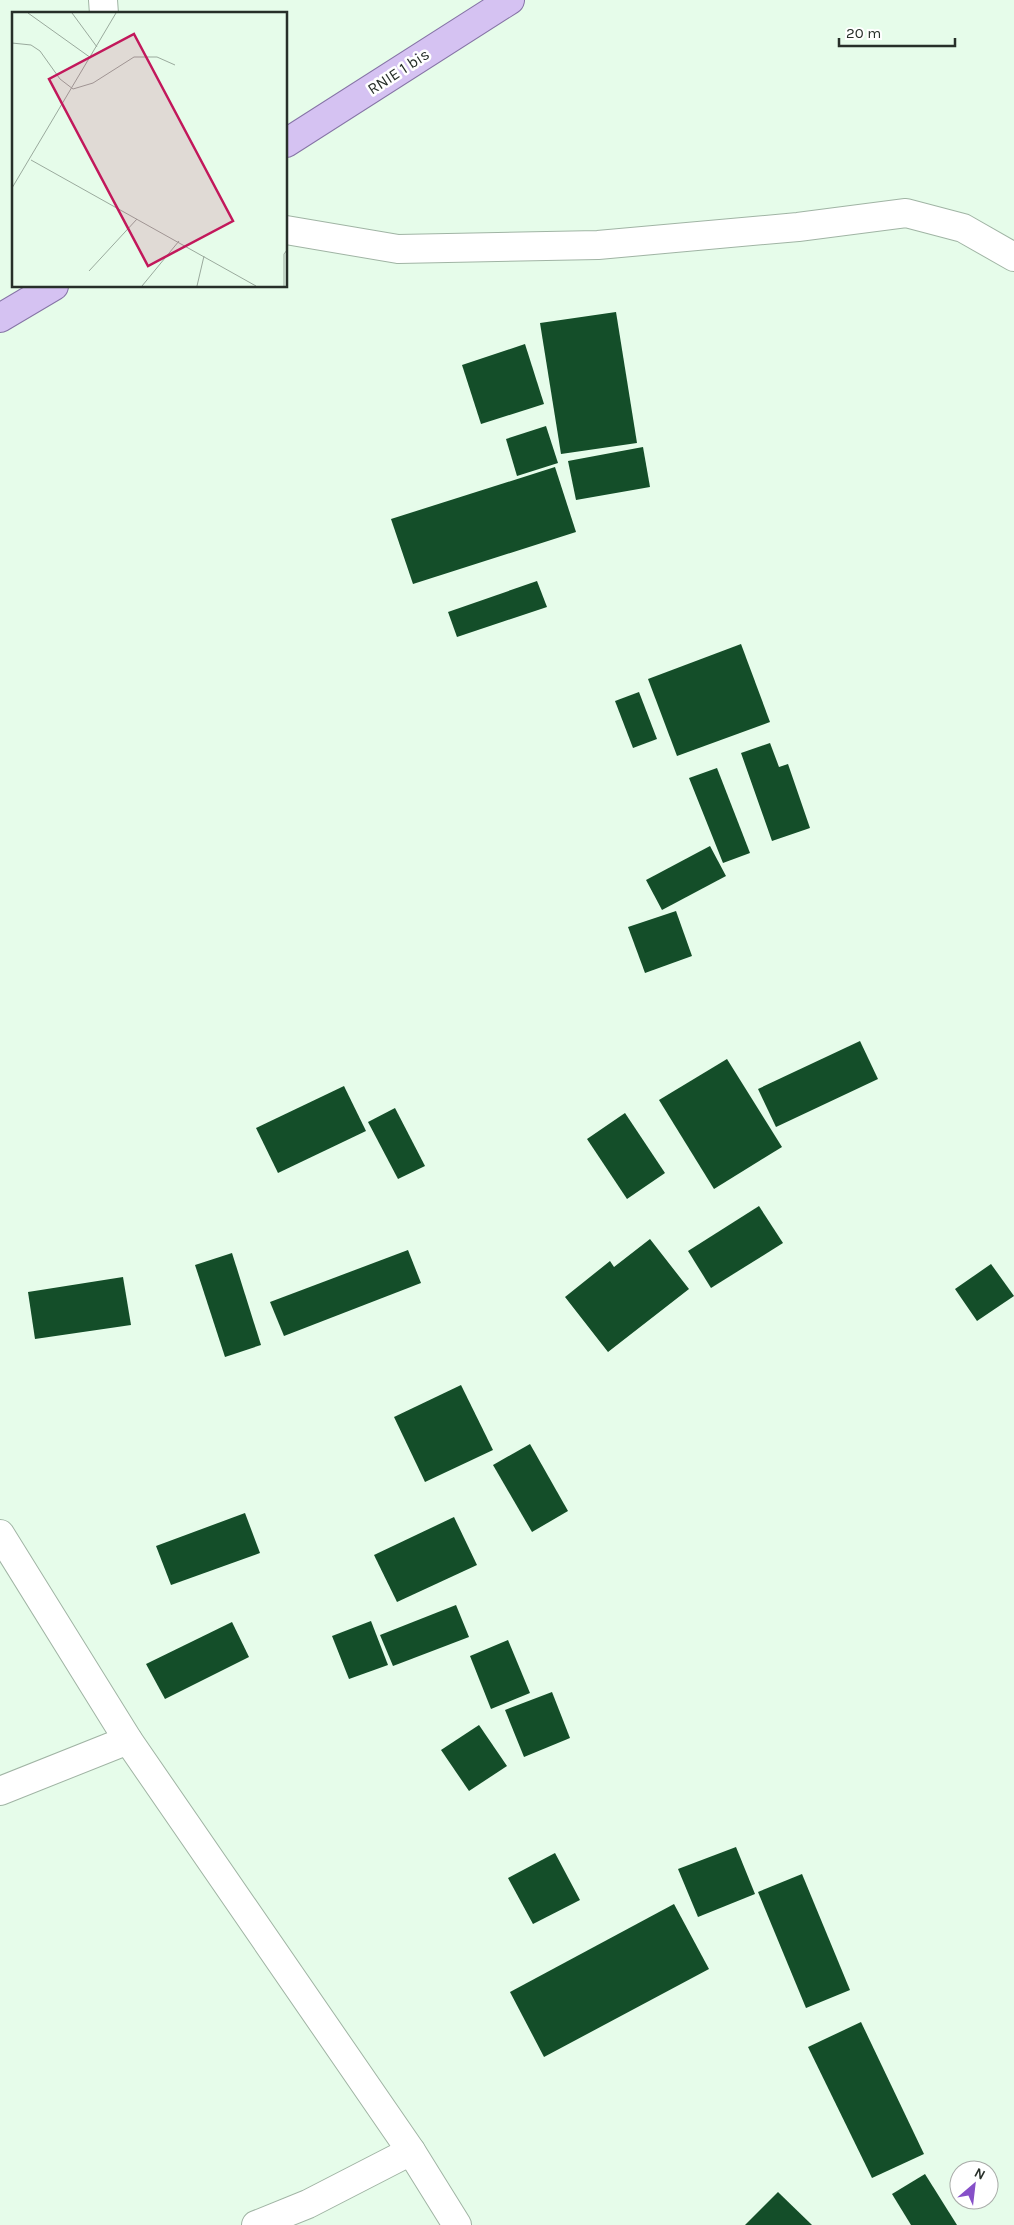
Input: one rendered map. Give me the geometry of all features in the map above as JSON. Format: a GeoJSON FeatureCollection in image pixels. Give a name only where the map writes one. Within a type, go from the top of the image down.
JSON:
{"type":"FeatureCollection","features":[{"type":"Feature","properties":{"kind":"main road","name":"RNIE 1 bis"},"geometry":{"type":"LineString","coordinates":[[288,142],[500,3]]}},
{"type":"Feature","properties":{"kind":"main road"},"geometry":{"type":"LineString","coordinates":[[0,318],[51,288]]}},
{"type":"Feature","properties":{"kind":"street"},"geometry":{"type":"LineString","coordinates":[[288,230],[398,249],[598,245],[798,227],[906,213],[963,228],[1014,257]]}},
{"type":"Feature","properties":{"kind":"street"},"geometry":{"type":"LineString","coordinates":[[0,1534],[128,1740],[411,2151],[457,2225]]}},
{"type":"Feature","properties":{"kind":"street"},"geometry":{"type":"LineString","coordinates":[[0,1791],[128,1740]]}},
{"type":"Feature","properties":{"kind":"street"},"geometry":{"type":"LineString","coordinates":[[256,2225],[308,2204],[411,2151]]}},
{"type":"Feature","properties":{"kind":"building"},"geometry":{"type":"Polygon","coordinates":[[[616,312],[637,443],[561,454],[540,323],[616,312]]]}},
{"type":"Feature","properties":{"kind":"building"},"geometry":{"type":"Polygon","coordinates":[[[525,344],[544,404],[481,424],[462,365],[525,344]]]}},
{"type":"Feature","properties":{"kind":"building"},"geometry":{"type":"Polygon","coordinates":[[[546,426],[558,463],[517,476],[506,439],[546,426]]]}},
{"type":"Feature","properties":{"kind":"building"},"geometry":{"type":"Polygon","coordinates":[[[643,447],[650,487],[576,500],[568,461],[643,447]]]}},
{"type":"Feature","properties":{"kind":"building"},"geometry":{"type":"Polygon","coordinates":[[[555,467],[576,532],[413,584],[391,519],[555,467]]]}},
{"type":"Feature","properties":{"kind":"building"},"geometry":{"type":"Polygon","coordinates":[[[537,581],[547,607],[457,637],[448,612],[537,581]]]}},
{"type":"Feature","properties":{"kind":"building"},"geometry":{"type":"Polygon","coordinates":[[[741,644],[770,722],[677,756],[648,679],[741,644]]]}},
{"type":"Feature","properties":{"kind":"building"},"geometry":{"type":"Polygon","coordinates":[[[639,692],[657,739],[633,748],[615,701],[639,692]]]}},
{"type":"Feature","properties":{"kind":"building"},"geometry":{"type":"Polygon","coordinates":[[[770,743],[779,767],[788,764],[810,828],[772,841],[741,753],[770,743]]]}},
{"type":"Feature","properties":{"kind":"building"},"geometry":{"type":"Polygon","coordinates":[[[717,768],[750,853],[723,863],[689,778],[717,768]]]}},
{"type":"Feature","properties":{"kind":"building"},"geometry":{"type":"Polygon","coordinates":[[[710,846],[726,876],[662,910],[646,880],[710,846]]]}},
{"type":"Feature","properties":{"kind":"building"},"geometry":{"type":"Polygon","coordinates":[[[676,911],[692,956],[645,973],[628,927],[676,911]]]}},
{"type":"Feature","properties":{"kind":"building"},"geometry":{"type":"Polygon","coordinates":[[[860,1041],[878,1079],[776,1127],[758,1089],[860,1041]]]}},
{"type":"Feature","properties":{"kind":"building"},"geometry":{"type":"Polygon","coordinates":[[[727,1059],[782,1147],[714,1189],[659,1100],[727,1059]]]}},
{"type":"Feature","properties":{"kind":"building"},"geometry":{"type":"Polygon","coordinates":[[[344,1086],[366,1131],[278,1173],[256,1128],[344,1086]]]}},
{"type":"Feature","properties":{"kind":"building"},"geometry":{"type":"Polygon","coordinates":[[[395,1108],[425,1166],[398,1179],[368,1122],[395,1108]]]}},
{"type":"Feature","properties":{"kind":"building"},"geometry":{"type":"Polygon","coordinates":[[[625,1113],[665,1173],[627,1199],[587,1139],[625,1113]]]}},
{"type":"Feature","properties":{"kind":"building"},"geometry":{"type":"Polygon","coordinates":[[[759,1206],[783,1243],[711,1288],[688,1251],[759,1206]]]}},
{"type":"Feature","properties":{"kind":"building"},"geometry":{"type":"Polygon","coordinates":[[[650,1239],[689,1289],[608,1352],[565,1297],[610,1261],[614,1267],[650,1239]]]}},
{"type":"Feature","properties":{"kind":"building"},"geometry":{"type":"Polygon","coordinates":[[[408,1250],[421,1283],[284,1336],[270,1302],[408,1250]]]}},
{"type":"Feature","properties":{"kind":"building"},"geometry":{"type":"Polygon","coordinates":[[[232,1253],[261,1345],[225,1357],[195,1265],[232,1253]]]}},
{"type":"Feature","properties":{"kind":"building"},"geometry":{"type":"Polygon","coordinates":[[[991,1264],[1014,1296],[977,1321],[955,1289],[991,1264]]]}},
{"type":"Feature","properties":{"kind":"building"},"geometry":{"type":"Polygon","coordinates":[[[123,1277],[131,1325],[35,1339],[28,1292],[123,1277]]]}},
{"type":"Feature","properties":{"kind":"building"},"geometry":{"type":"Polygon","coordinates":[[[461,1385],[493,1450],[425,1482],[394,1417],[461,1385]]]}},
{"type":"Feature","properties":{"kind":"building"},"geometry":{"type":"Polygon","coordinates":[[[530,1444],[568,1511],[532,1532],[493,1465],[530,1444]]]}},
{"type":"Feature","properties":{"kind":"building"},"geometry":{"type":"Polygon","coordinates":[[[245,1513],[260,1553],[171,1585],[156,1546],[245,1513]]]}},
{"type":"Feature","properties":{"kind":"building"},"geometry":{"type":"Polygon","coordinates":[[[454,1517],[477,1565],[397,1602],[374,1555],[454,1517]]]}},
{"type":"Feature","properties":{"kind":"building"},"geometry":{"type":"Polygon","coordinates":[[[456,1605],[469,1637],[393,1666],[380,1635],[456,1605]]]}},
{"type":"Feature","properties":{"kind":"building"},"geometry":{"type":"Polygon","coordinates":[[[371,1621],[388,1665],[349,1679],[332,1636],[371,1621]]]}},
{"type":"Feature","properties":{"kind":"building"},"geometry":{"type":"Polygon","coordinates":[[[232,1622],[249,1657],[165,1699],[146,1664],[232,1622]]]}},
{"type":"Feature","properties":{"kind":"building"},"geometry":{"type":"Polygon","coordinates":[[[508,1640],[530,1693],[491,1709],[470,1656],[508,1640]]]}},
{"type":"Feature","properties":{"kind":"building"},"geometry":{"type":"Polygon","coordinates":[[[552,1692],[570,1738],[524,1757],[505,1710],[552,1692]]]}},
{"type":"Feature","properties":{"kind":"building"},"geometry":{"type":"Polygon","coordinates":[[[479,1725],[507,1766],[469,1791],[441,1750],[479,1725]]]}},
{"type":"Feature","properties":{"kind":"building"},"geometry":{"type":"Polygon","coordinates":[[[736,1847],[755,1894],[698,1917],[678,1869],[736,1847]]]}},
{"type":"Feature","properties":{"kind":"building"},"geometry":{"type":"Polygon","coordinates":[[[555,1853],[580,1900],[533,1924],[508,1878],[555,1853]]]}},
{"type":"Feature","properties":{"kind":"building"},"geometry":{"type":"Polygon","coordinates":[[[802,1874],[850,1990],[806,2008],[758,1892],[802,1874]]]}},
{"type":"Feature","properties":{"kind":"building"},"geometry":{"type":"Polygon","coordinates":[[[674,1904],[709,1969],[544,2057],[510,1992],[674,1904]]]}},
{"type":"Feature","properties":{"kind":"building"},"geometry":{"type":"Polygon","coordinates":[[[861,2022],[924,2154],[872,2178],[808,2047],[861,2022]]]}},
{"type":"Feature","properties":{"kind":"building"},"geometry":{"type":"Polygon","coordinates":[[[925,2174],[957,2225],[911,2225],[892,2194],[925,2174]]]}},
{"type":"Feature","properties":{"kind":"building"},"geometry":{"type":"Polygon","coordinates":[[[778,2192],[812,2225],[745,2225],[778,2192]]]}}]}
